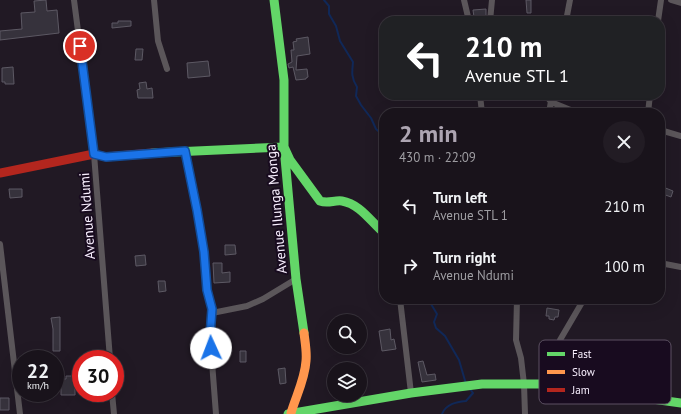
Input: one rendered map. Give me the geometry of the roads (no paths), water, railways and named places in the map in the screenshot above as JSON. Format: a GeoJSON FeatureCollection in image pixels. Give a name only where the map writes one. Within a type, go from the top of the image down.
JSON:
{"type":"FeatureCollection","features":[{"type":"Feature","properties":{"kind":"street","name":"Avenue Ndumi"},"geometry":{"type":"LineString","coordinates":[[74,0],[94,154],[109,350]]}},
{"type":"Feature","properties":{"kind":"street"},"geometry":{"type":"LineString","coordinates":[[154,0],[158,41],[167,69]]}},
{"type":"Feature","properties":{"kind":"street","name":"Avenue Ilunga Monga"},"geometry":{"type":"LineString","coordinates":[[274,0],[284,80],[284,147],[296,279],[306,347],[306,362],[303,376],[289,414]]}},
{"type":"Feature","properties":{"kind":"street"},"geometry":{"type":"LineString","coordinates":[[464,0],[467,16]]}},
{"type":"Feature","properties":{"kind":"street"},"geometry":{"type":"LineString","coordinates":[[490,16],[492,0]]}},
{"type":"Feature","properties":{"kind":"street"},"geometry":{"type":"LineString","coordinates":[[567,16],[570,0]]}},
{"type":"Feature","properties":{"kind":"street"},"geometry":{"type":"LineString","coordinates":[[659,16],[661,0]]}},
{"type":"Feature","properties":{"kind":"street"},"geometry":{"type":"LineString","coordinates":[[672,0],[681,3]]}},
{"type":"Feature","properties":{"kind":"street"},"geometry":{"type":"LineString","coordinates":[[550,108],[551,102],[566,108]]}},
{"type":"Feature","properties":{"kind":"street"},"geometry":{"type":"LineString","coordinates":[[665,131],[681,136]]}},
{"type":"Feature","properties":{"kind":"street"},"geometry":{"type":"LineString","coordinates":[[0,173],[94,154],[106,157],[185,151],[284,147],[290,160],[320,201],[327,204],[339,201],[351,204],[364,213],[369,220],[379,229]]}},
{"type":"Feature","properties":{"kind":"street"},"geometry":{"type":"LineString","coordinates":[[185,151],[197,210],[204,252],[207,290],[212,313],[210,336],[216,414]]}},
{"type":"Feature","properties":{"kind":"street"},"geometry":{"type":"LineString","coordinates":[[0,244],[20,414]]}},
{"type":"Feature","properties":{"kind":"street"},"geometry":{"type":"LineString","coordinates":[[287,284],[295,264]]}},
{"type":"Feature","properties":{"kind":"street"},"geometry":{"type":"LineString","coordinates":[[665,264],[681,267]]}},
{"type":"Feature","properties":{"kind":"street"},"geometry":{"type":"LineString","coordinates":[[212,313],[247,306],[263,299],[296,279]]}},
{"type":"Feature","properties":{"kind":"street"},"geometry":{"type":"LineString","coordinates":[[401,304],[411,393]]}},
{"type":"Feature","properties":{"kind":"street"},"geometry":{"type":"LineString","coordinates":[[517,304],[516,340],[521,358],[525,414]]}},
{"type":"Feature","properties":{"kind":"street"},"geometry":{"type":"LineString","coordinates":[[560,340],[581,304]]}},
{"type":"Feature","properties":{"kind":"street"},"geometry":{"type":"LineString","coordinates":[[289,414],[459,386],[482,384],[539,384]]}},
{"type":"Feature","properties":{"kind":"street"},"geometry":{"type":"LineString","coordinates":[[113,402],[114,414]]}},
{"type":"Feature","properties":{"kind":"street"},"geometry":{"type":"LineString","coordinates":[[671,402],[681,403]]}},
{"type":"Feature","properties":{"kind":"waterway"},"geometry":{"type":"LineString","coordinates":[[324,0],[329,6],[329,14],[336,26],[340,41],[353,62],[352,72],[357,87],[356,96],[379,132]]}},
{"type":"Feature","properties":{"kind":"waterway"},"geometry":{"type":"LineString","coordinates":[[431,304],[437,314],[434,322],[436,328],[445,336],[459,360],[466,384]]}},
{"type":"Feature","properties":{"kind":"waterway"},"geometry":{"type":"LineString","coordinates":[[442,414],[449,406],[466,401],[473,393],[470,389]]}}]}
